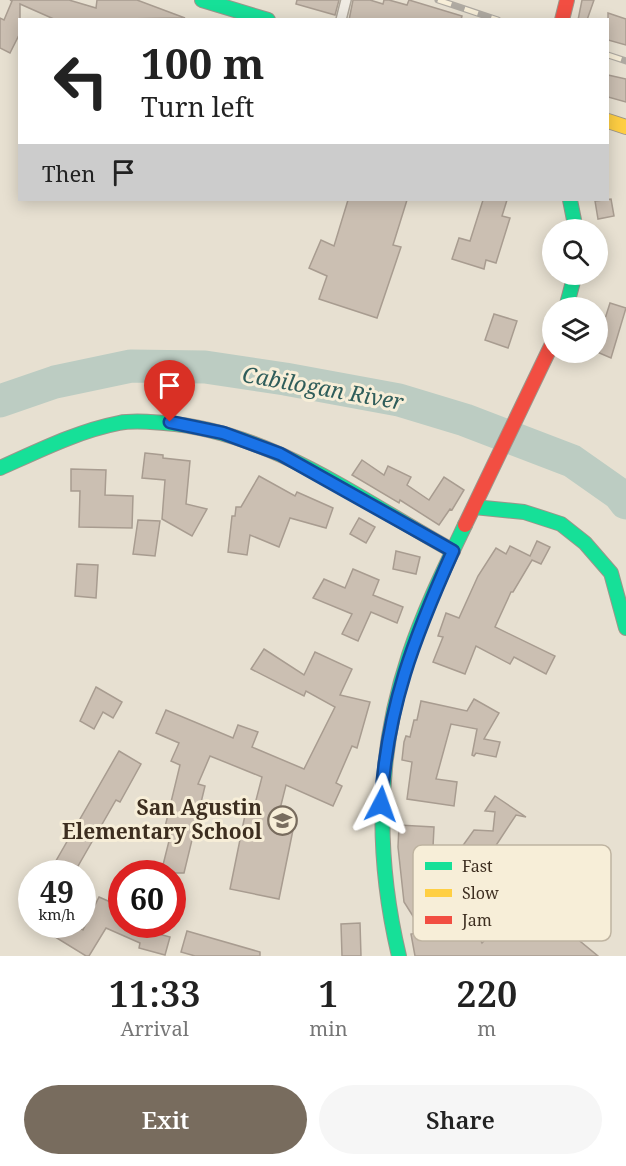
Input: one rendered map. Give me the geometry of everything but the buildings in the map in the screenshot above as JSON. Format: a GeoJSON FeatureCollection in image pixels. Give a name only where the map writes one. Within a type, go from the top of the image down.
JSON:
{"type":"FeatureCollection","features":[{"type":"Feature","properties":{"kind":"main road"},"geometry":{"type":"LineString","coordinates":[[202,0],[261,18]]}},
{"type":"Feature","properties":{"kind":"main road"},"geometry":{"type":"LineString","coordinates":[[562,18],[567,0]]}},
{"type":"Feature","properties":{"kind":"main road"},"geometry":{"type":"LineString","coordinates":[[609,121],[626,127]]}},
{"type":"Feature","properties":{"kind":"main road"},"geometry":{"type":"LineString","coordinates":[[570,201],[574,219]]}},
{"type":"Feature","properties":{"kind":"main road"},"geometry":{"type":"LineString","coordinates":[[399,956],[391,920],[383,862],[381,804],[385,760],[398,695],[408,658],[453,551],[543,363]]}},
{"type":"Feature","properties":{"kind":"main road"},"geometry":{"type":"LineString","coordinates":[[0,468],[69,438],[116,423],[170,422],[223,433],[280,454],[453,551]]}},
{"type":"Feature","properties":{"kind":"main road"},"geometry":{"type":"LineString","coordinates":[[474,507],[524,512],[561,524],[585,543],[611,573],[626,627]]}},
{"type":"Feature","properties":{"kind":"lane"},"geometry":{"type":"LineString","coordinates":[[341,18],[346,0]]}},
{"type":"Feature","properties":{"kind":"waterway","name":"Cabilogan River"},"geometry":{"type":"LineString","coordinates":[[0,401],[55,382],[131,366],[205,367],[285,379],[399,400],[465,420],[572,461],[619,494],[626,503]]}},
{"type":"Feature","properties":{"kind":"railway"},"geometry":{"type":"LineString","coordinates":[[438,0],[492,18]]}},
{"type":"Feature","properties":{"kind":"railway"},"geometry":{"type":"LineString","coordinates":[[609,55],[626,61]]}},
{"type":"Feature","properties":{"kind":"traffic: fast"},"geometry":{"type":"LineString","coordinates":[[202,0],[261,18]]}},
{"type":"Feature","properties":{"kind":"traffic: fast"},"geometry":{"type":"LineString","coordinates":[[570,201],[574,219]]}},
{"type":"Feature","properties":{"kind":"traffic: fast"},"geometry":{"type":"LineString","coordinates":[[569,297],[572,285]]}},
{"type":"Feature","properties":{"kind":"traffic: fast"},"geometry":{"type":"LineString","coordinates":[[0,468],[73,436],[119,423],[164,423],[203,429],[242,439],[314,471],[453,551]]}},
{"type":"Feature","properties":{"kind":"traffic: fast"},"geometry":{"type":"LineString","coordinates":[[474,507],[524,512],[561,524],[585,543],[611,573],[626,628]]}},
{"type":"Feature","properties":{"kind":"traffic: fast"},"geometry":{"type":"LineString","coordinates":[[399,956],[391,918],[383,842],[385,767],[390,730],[398,692],[415,638],[465,525]]}},
{"type":"Feature","properties":{"kind":"traffic: slow"},"geometry":{"type":"LineString","coordinates":[[609,121],[626,127]]}},
{"type":"Feature","properties":{"kind":"traffic: jam"},"geometry":{"type":"LineString","coordinates":[[562,18],[567,0]]}},
{"type":"Feature","properties":{"kind":"traffic: jam"},"geometry":{"type":"LineString","coordinates":[[465,525],[543,363]]}},
{"type":"Feature","properties":{"kind":"place","name":"San Agustin Elementary School"},"geometry":{"type":"Point","coordinates":[283,820]}},
{"type":"Feature","properties":{"kind":"route"},"geometry":{"type":"LineString","coordinates":[[170,422],[223,433],[280,454],[453,551],[419,628],[404,669],[385,760],[381,804]]}}]}
